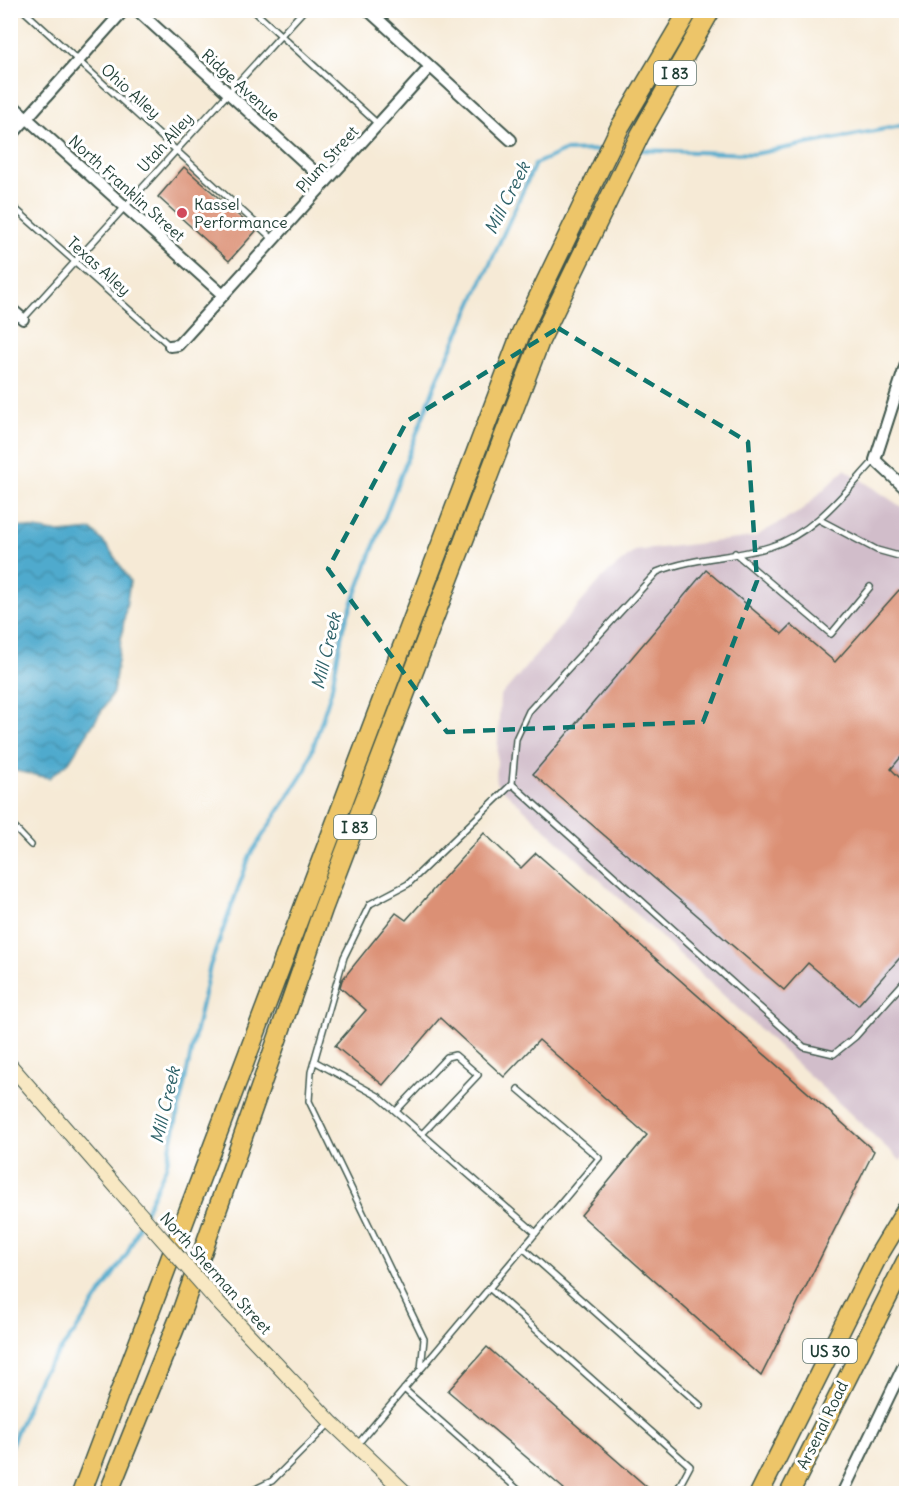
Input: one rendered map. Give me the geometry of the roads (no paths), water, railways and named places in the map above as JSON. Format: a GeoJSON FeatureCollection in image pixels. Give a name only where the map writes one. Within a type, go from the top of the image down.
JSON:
{"type":"FeatureCollection","features":[{"type":"Feature","properties":{"kind":"highway","name":"I 83"},"geometry":{"type":"LineString","coordinates":[[81,1494],[521,333],[620,127],[689,10]]}},
{"type":"Feature","properties":{"kind":"highway","name":"I 83"},"geometry":{"type":"LineString","coordinates":[[108,1494],[181,1313],[323,909],[540,341],[639,135],[711,10]]}},
{"type":"Feature","properties":{"kind":"highway","name":"Arsenal Road"},"geometry":{"type":"LineString","coordinates":[[759,1494],[877,1258],[906,1210]]}},
{"type":"Feature","properties":{"kind":"highway","name":"Arsenal Road"},"geometry":{"type":"LineString","coordinates":[[789,1494],[906,1261]]}},
{"type":"Feature","properties":{"kind":"main road","name":"North Sherman Street"},"geometry":{"type":"LineString","coordinates":[[10,1065],[216,1300],[331,1422],[407,1494]]}},
{"type":"Feature","properties":{"kind":"street"},"geometry":{"type":"LineString","coordinates":[[10,137],[124,10]]}},
{"type":"Feature","properties":{"kind":"street","name":"Ridge Avenue"},"geometry":{"type":"LineString","coordinates":[[137,10],[326,182]]}},
{"type":"Feature","properties":{"kind":"street"},"geometry":{"type":"LineString","coordinates":[[368,10],[511,140]]}},
{"type":"Feature","properties":{"kind":"street","name":"Plum Street"},"geometry":{"type":"LineString","coordinates":[[170,346],[178,345],[430,67]]}},
{"type":"Feature","properties":{"kind":"street","name":"North Franklin Street"},"geometry":{"type":"LineString","coordinates":[[10,103],[223,295]]}},
{"type":"Feature","properties":{"kind":"street"},"geometry":{"type":"LineString","coordinates":[[10,308],[22,319]]}},
{"type":"Feature","properties":{"kind":"street"},"geometry":{"type":"LineString","coordinates":[[906,364],[904,380],[875,460],[906,489]]}},
{"type":"Feature","properties":{"kind":"street"},"geometry":{"type":"LineString","coordinates":[[842,1494],[906,1361]]}},
{"type":"Feature","properties":{"kind":"lane","name":"Ohio Alley"},"geometry":{"type":"LineString","coordinates":[[22,10],[274,240]]}},
{"type":"Feature","properties":{"kind":"lane"},"geometry":{"type":"LineString","coordinates":[[253,10],[378,124]]}},
{"type":"Feature","properties":{"kind":"lane","name":"Utah Alley"},"geometry":{"type":"LineString","coordinates":[[22,319],[304,10]]}},
{"type":"Feature","properties":{"kind":"lane","name":"Texas Alley"},"geometry":{"type":"LineString","coordinates":[[10,204],[170,346]]}},
{"type":"Feature","properties":{"kind":"lane"},"geometry":{"type":"LineString","coordinates":[[421,1369],[424,1339],[309,1101],[314,1061],[344,957],[370,904],[408,884],[512,784],[516,739],[529,711],[657,572],[679,563],[771,546],[820,520],[875,460]]}},
{"type":"Feature","properties":{"kind":"lane"},"geometry":{"type":"LineString","coordinates":[[820,520],[877,550],[906,558]]}},
{"type":"Feature","properties":{"kind":"lane"},"geometry":{"type":"LineString","coordinates":[[735,553],[831,634],[870,588]]}},
{"type":"Feature","properties":{"kind":"lane"},"geometry":{"type":"LineString","coordinates":[[512,784],[804,1047],[834,1054],[855,1036],[906,980]]}},
{"type":"Feature","properties":{"kind":"lane"},"geometry":{"type":"LineString","coordinates":[[10,823],[31,845]]}},
{"type":"Feature","properties":{"kind":"lane"},"geometry":{"type":"LineString","coordinates":[[396,1111],[447,1057],[455,1055],[478,1075],[422,1134]]}},
{"type":"Feature","properties":{"kind":"lane"},"geometry":{"type":"LineString","coordinates":[[314,1061],[378,1096],[536,1233]]}},
{"type":"Feature","properties":{"kind":"lane"},"geometry":{"type":"LineString","coordinates":[[356,1446],[599,1158],[518,1089]]}},
{"type":"Feature","properties":{"kind":"lane"},"geometry":{"type":"LineString","coordinates":[[523,1248],[701,1406]]}},
{"type":"Feature","properties":{"kind":"lane"},"geometry":{"type":"LineString","coordinates":[[489,1288],[690,1466],[675,1494]]}},
{"type":"Feature","properties":{"kind":"lane"},"geometry":{"type":"LineString","coordinates":[[404,1389],[523,1494]]}},
{"type":"Feature","properties":{"kind":"lane"},"geometry":{"type":"LineString","coordinates":[[249,1492],[272,1481],[331,1422]]}},
{"type":"Feature","properties":{"kind":"water"},"geometry":{"type":"Polygon","coordinates":[[[10,525],[60,533],[92,530],[108,547],[130,581],[113,693],[69,762],[49,778],[11,770],[10,525]]]}},
{"type":"Feature","properties":{"kind":"waterway","name":"Mill Creek"},"geometry":{"type":"LineString","coordinates":[[638,150],[754,154],[906,125]]}},
{"type":"Feature","properties":{"kind":"waterway","name":"Mill Creek"},"geometry":{"type":"LineString","coordinates":[[144,1214],[166,1167],[210,966],[250,855],[306,769],[331,692],[343,628],[435,385],[535,164],[564,151],[604,150]]}},
{"type":"Feature","properties":{"kind":"waterway","name":"Mill Creek"},"geometry":{"type":"LineString","coordinates":[[10,1448],[39,1378],[77,1329],[127,1254],[141,1221]]}},
{"type":"Feature","properties":{"kind":"place","name":"Kassel Performance"},"geometry":{"type":"Point","coordinates":[182,213]}}]}
